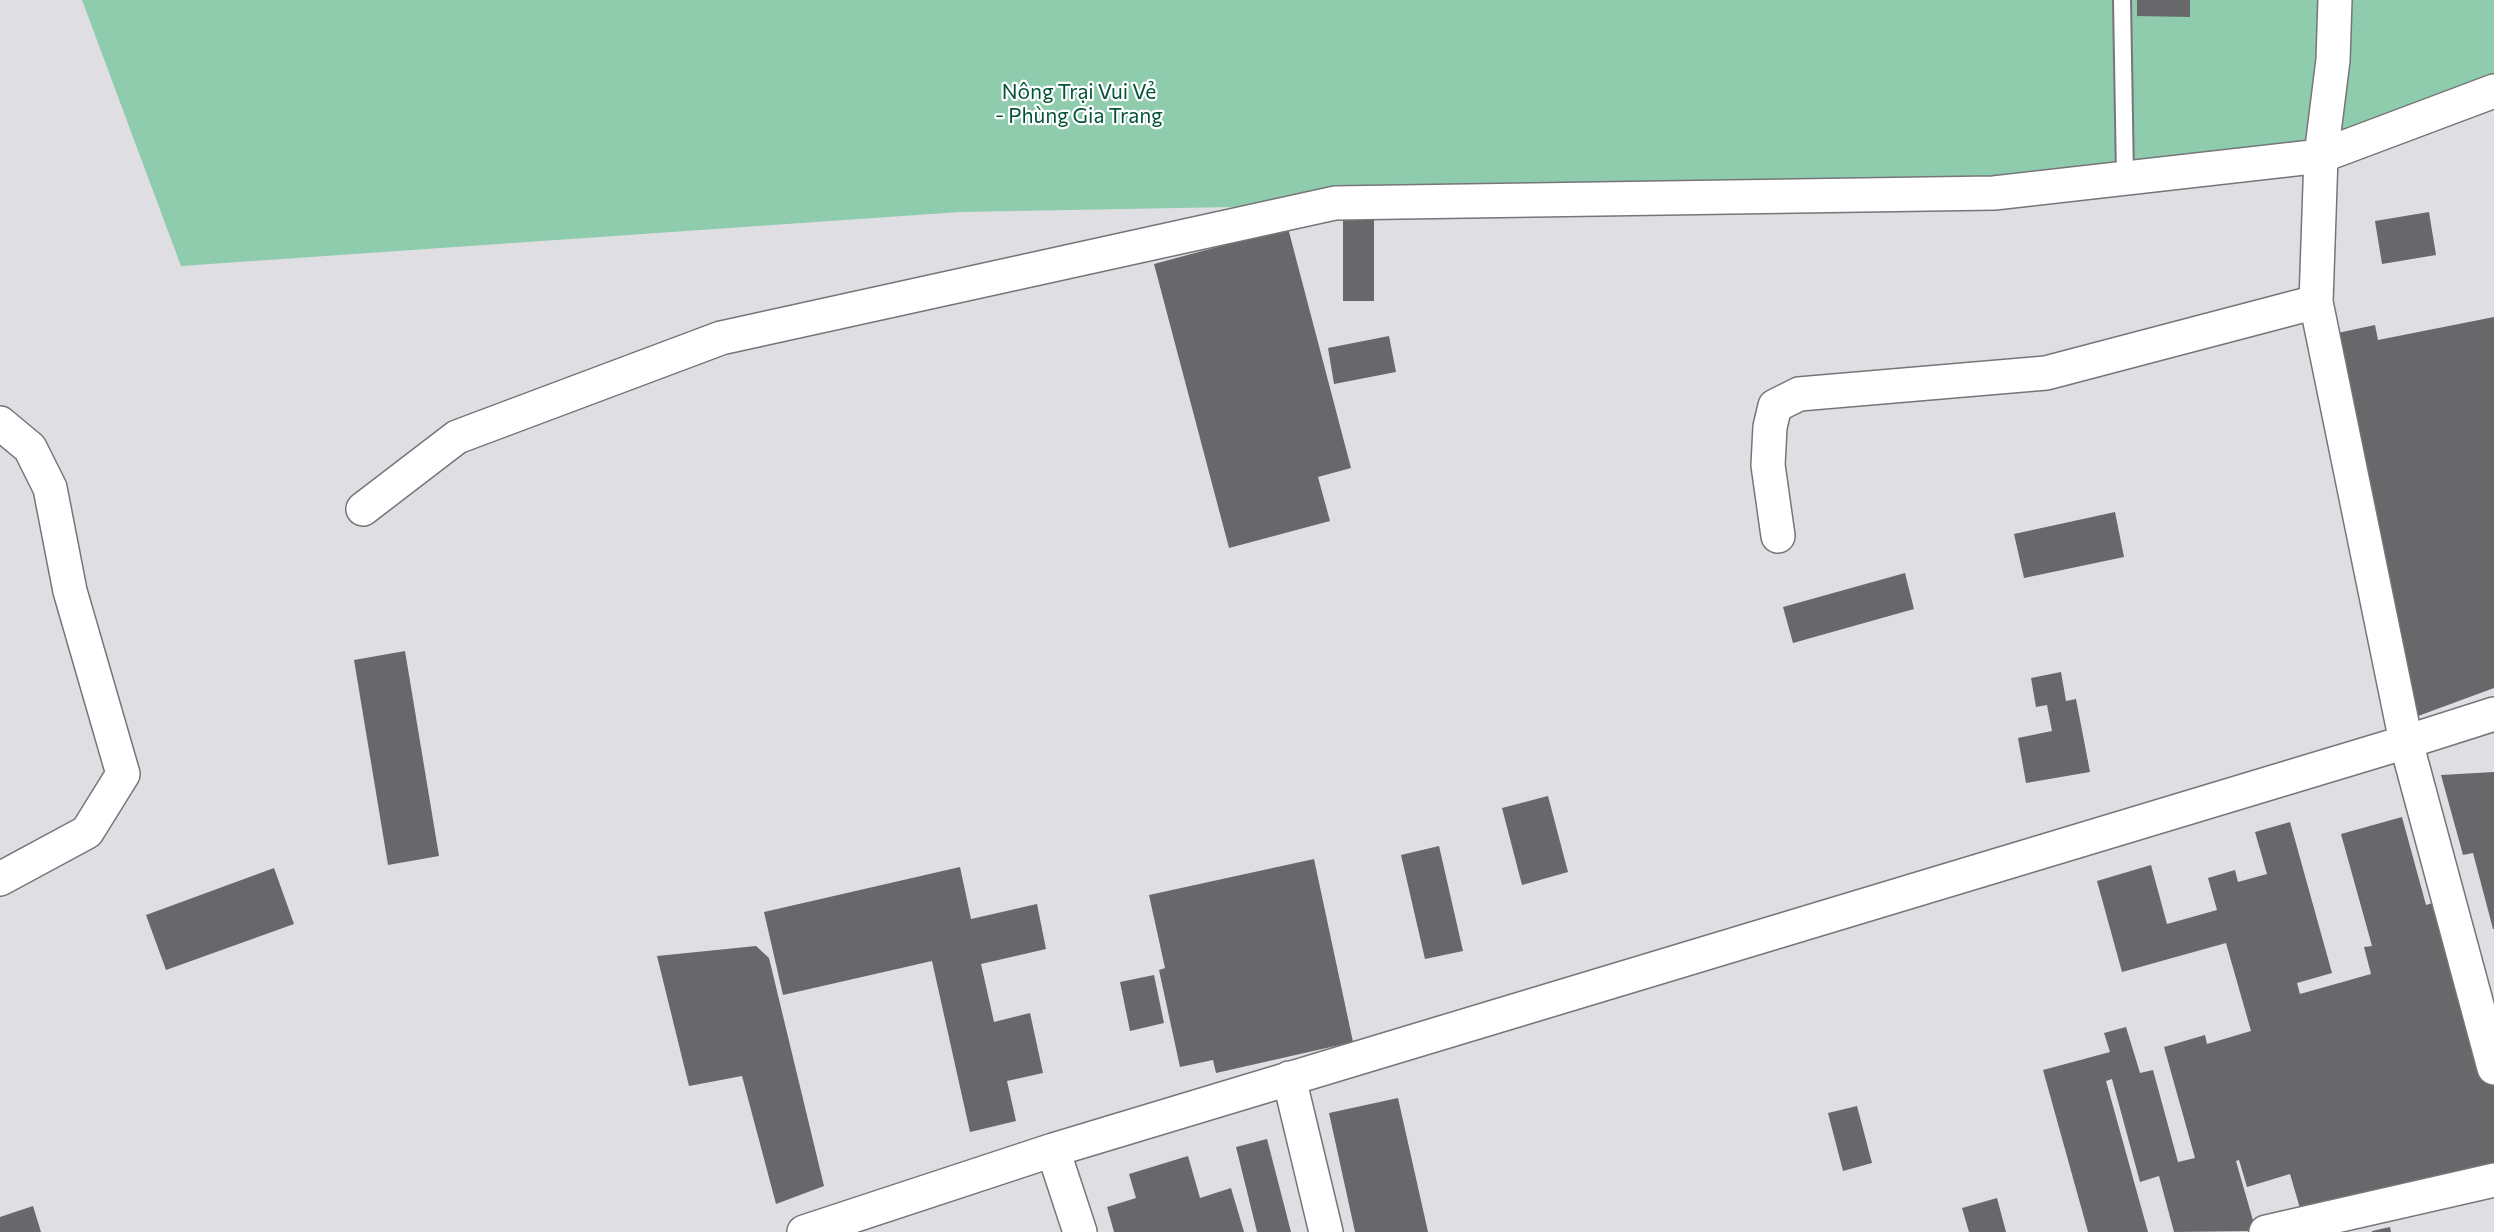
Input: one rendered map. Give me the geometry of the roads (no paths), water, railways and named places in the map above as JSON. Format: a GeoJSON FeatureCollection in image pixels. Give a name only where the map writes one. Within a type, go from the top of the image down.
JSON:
{"type":"FeatureCollection","features":[{"type":"Feature","properties":{"kind":"street"},"geometry":{"type":"LineString","coordinates":[[2335,0],[2333,60],[2321,156],[2316,302],[2406,742],[2494,1068]]}},
{"type":"Feature","properties":{"kind":"street"},"geometry":{"type":"LineString","coordinates":[[363,509],[457,437],[721,338],[1335,203],[1994,193],[2321,156],[2494,91]]}},
{"type":"Feature","properties":{"kind":"street"},"geometry":{"type":"LineString","coordinates":[[1778,536],[1768,465],[1770,427],[1775,406],[1799,394],[2046,373],[2316,302]]}},
{"type":"Feature","properties":{"kind":"street"},"geometry":{"type":"LineString","coordinates":[[0,423],[30,448],[50,488],[70,591],[123,774],[87,832],[0,879]]}},
{"type":"Feature","properties":{"kind":"street"},"geometry":{"type":"LineString","coordinates":[[804,1232],[842,1226],[1053,1150],[2494,714]]}},
{"type":"Feature","properties":{"kind":"street"},"geometry":{"type":"LineString","coordinates":[[1289,1078],[1326,1232]]}},
{"type":"Feature","properties":{"kind":"street"},"geometry":{"type":"LineString","coordinates":[[1053,1150],[1080,1232]]}},
{"type":"Feature","properties":{"kind":"street"},"geometry":{"type":"LineString","coordinates":[[2266,1232],[2494,1180]]}},
{"type":"Feature","properties":{"kind":"lane"},"geometry":{"type":"LineString","coordinates":[[2121,0],[2125,177]]}},
{"type":"Feature","properties":{"kind":"park label","name":"Nông Trại Vui Vẻ - Phùng Gia Trang"},"geometry":{"type":"Point","coordinates":[1079,104]}}]}
